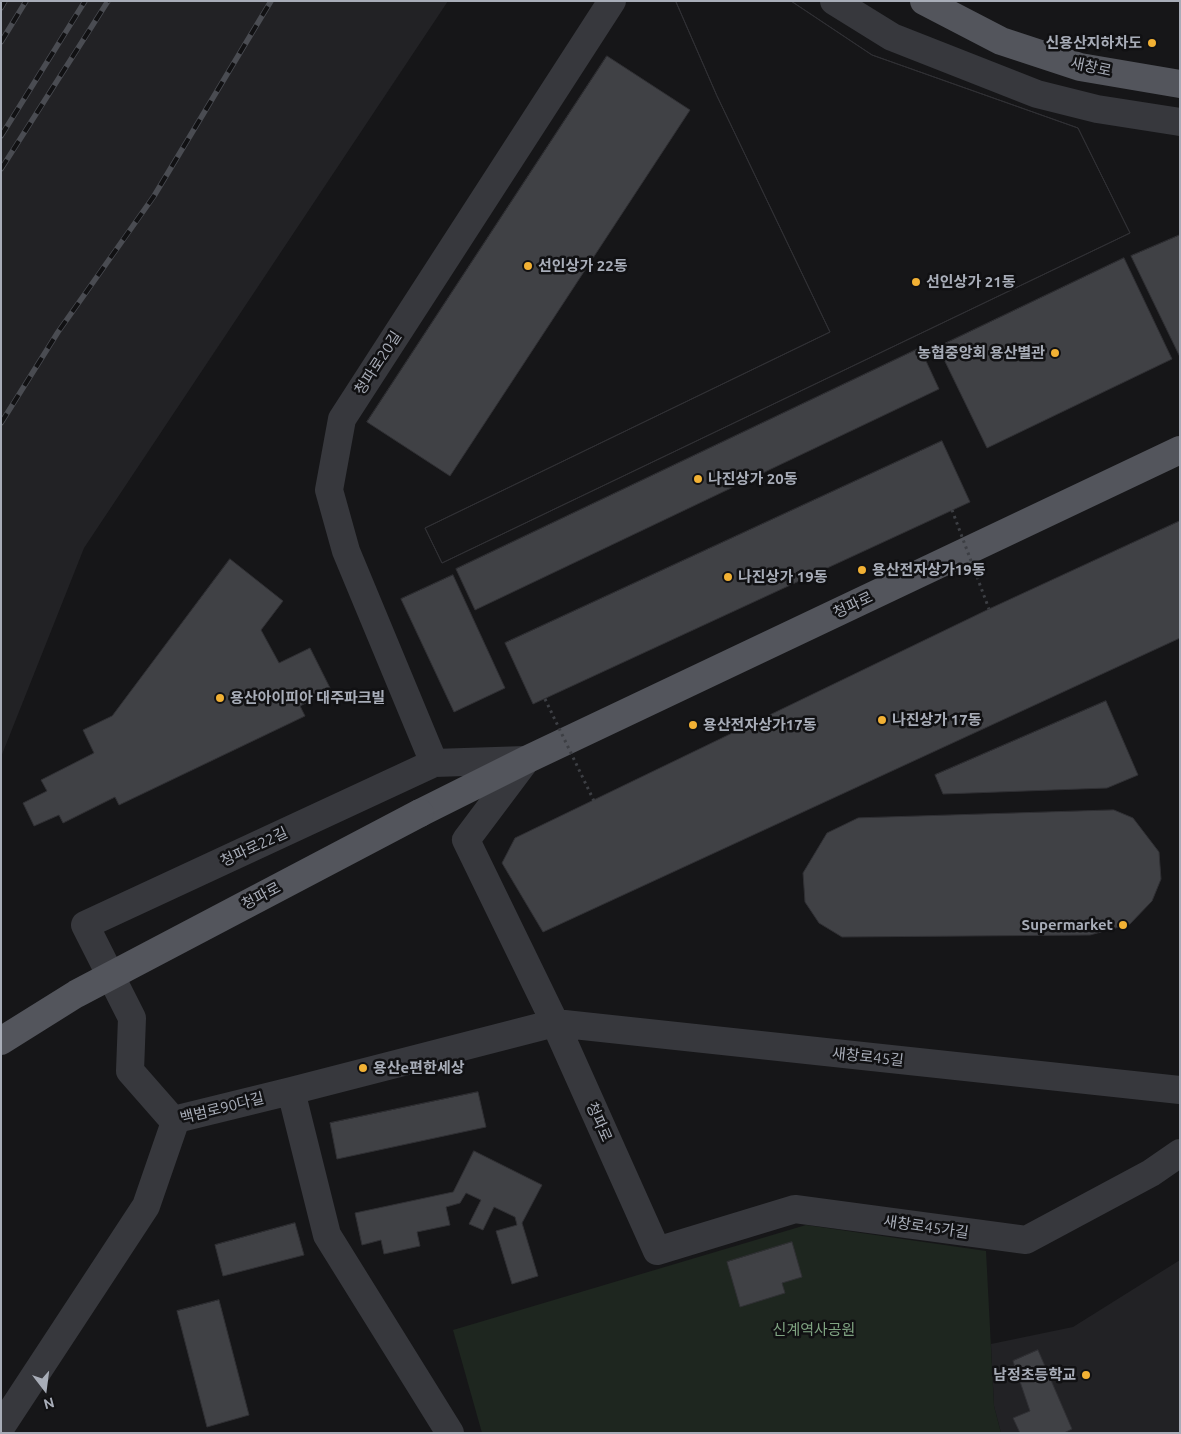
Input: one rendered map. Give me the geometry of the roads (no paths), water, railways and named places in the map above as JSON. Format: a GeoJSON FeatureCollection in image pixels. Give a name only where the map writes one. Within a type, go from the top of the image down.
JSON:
{"type":"FeatureCollection","features":[{"type":"Feature","properties":{"kind":"main road","name":"새창로"},"geometry":{"type":"LineString","coordinates":[[924,1],[1000,41],[1080,67],[1180,84]]}},
{"type":"Feature","properties":{"kind":"main road","name":"청파로"},"geometry":{"type":"LineString","coordinates":[[1,1041],[76,994],[420,813],[526,760],[1180,450]]}},
{"type":"Feature","properties":{"kind":"street","name":"청파로20길"},"geometry":{"type":"LineString","coordinates":[[434,763],[346,551],[329,490],[342,418],[612,1]]}},
{"type":"Feature","properties":{"kind":"street"},"geometry":{"type":"LineString","coordinates":[[834,1],[892,36],[1037,94],[1097,109],[1180,122]]}},
{"type":"Feature","properties":{"kind":"street","name":"청파로22길"},"geometry":{"type":"LineString","coordinates":[[173,1120],[130,1071],[132,1018],[85,925],[434,763],[526,760]]}},
{"type":"Feature","properties":{"kind":"street","name":"청파로"},"geometry":{"type":"LineString","coordinates":[[526,760],[466,840],[555,1023],[657,1251]]}},
{"type":"Feature","properties":{"kind":"street","name":"새창로45길"},"geometry":{"type":"LineString","coordinates":[[555,1023],[1180,1090]]}},
{"type":"Feature","properties":{"kind":"street","name":"백범로90다길"},"geometry":{"type":"LineString","coordinates":[[1,1427],[146,1206],[174,1125],[173,1120],[555,1023]]}},
{"type":"Feature","properties":{"kind":"street"},"geometry":{"type":"LineString","coordinates":[[291,1091],[327,1236],[450,1433]]}},
{"type":"Feature","properties":{"kind":"street","name":"새창로45가길"},"geometry":{"type":"LineString","coordinates":[[657,1251],[795,1209],[1026,1240],[1151,1173],[1180,1153]]}},
{"type":"Feature","properties":{"kind":"railway"},"geometry":{"type":"LineString","coordinates":[[1,8],[5,1]]}},
{"type":"Feature","properties":{"kind":"railway"},"geometry":{"type":"LineString","coordinates":[[1,42],[26,1]]}},
{"type":"Feature","properties":{"kind":"railway"},"geometry":{"type":"LineString","coordinates":[[1,136],[85,1]]}},
{"type":"Feature","properties":{"kind":"railway"},"geometry":{"type":"LineString","coordinates":[[1,169],[108,1]]}},
{"type":"Feature","properties":{"kind":"railway"},"geometry":{"type":"LineString","coordinates":[[1,423],[58,332],[154,196],[271,1]]}},
{"type":"Feature","properties":{"kind":"place","name":"신용산지하차도"},"geometry":{"type":"Point","coordinates":[1152,43]}},
{"type":"Feature","properties":{"kind":"place","name":"선인상가 22동"},"geometry":{"type":"Point","coordinates":[528,266]}},
{"type":"Feature","properties":{"kind":"place","name":"선인상가 21동"},"geometry":{"type":"Point","coordinates":[916,282]}},
{"type":"Feature","properties":{"kind":"place","name":"농협중앙회 용산별관"},"geometry":{"type":"Point","coordinates":[1055,353]}},
{"type":"Feature","properties":{"kind":"place","name":"나진상가 20동"},"geometry":{"type":"Point","coordinates":[698,479]}},
{"type":"Feature","properties":{"kind":"place","name":"용산전자상가19동"},"geometry":{"type":"Point","coordinates":[862,570]}},
{"type":"Feature","properties":{"kind":"place","name":"나진상가 19동"},"geometry":{"type":"Point","coordinates":[728,577]}},
{"type":"Feature","properties":{"kind":"place","name":"용산아이피아 대주파크빌"},"geometry":{"type":"Point","coordinates":[220,698]}},
{"type":"Feature","properties":{"kind":"place","name":"나진상가 17동"},"geometry":{"type":"Point","coordinates":[882,720]}},
{"type":"Feature","properties":{"kind":"place","name":"용산전자상가17동"},"geometry":{"type":"Point","coordinates":[693,725]}},
{"type":"Feature","properties":{"kind":"place","name":"Supermarket"},"geometry":{"type":"Point","coordinates":[1123,925]}},
{"type":"Feature","properties":{"kind":"place","name":"용산e편한세상"},"geometry":{"type":"Point","coordinates":[363,1068]}},
{"type":"Feature","properties":{"kind":"place","name":"남정초등학교"},"geometry":{"type":"Point","coordinates":[1086,1375]}},
{"type":"Feature","properties":{"kind":"park label","name":"신계역사공원"},"geometry":{"type":"Point","coordinates":[814,1330]}}]}
